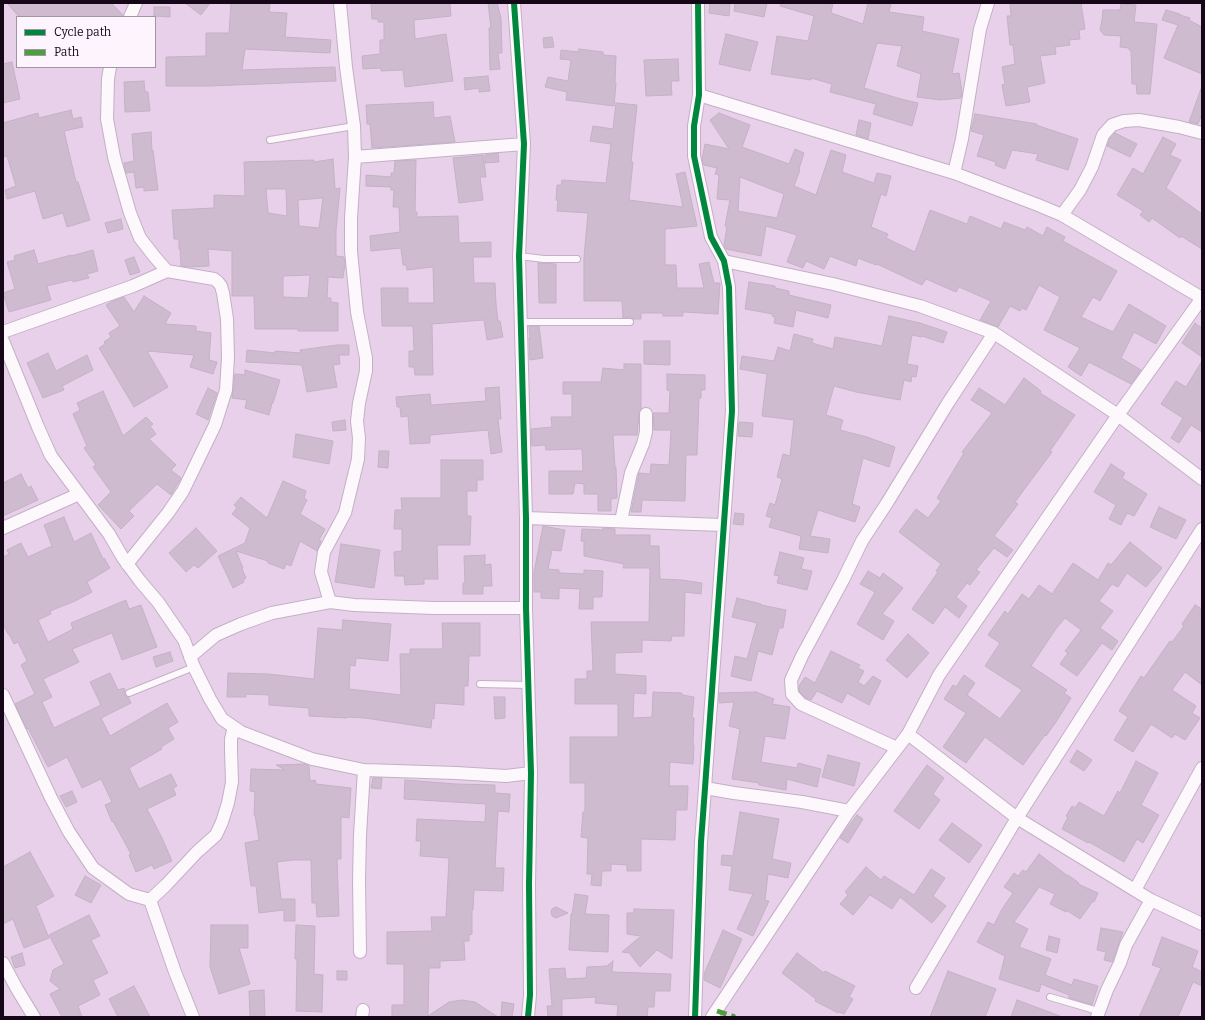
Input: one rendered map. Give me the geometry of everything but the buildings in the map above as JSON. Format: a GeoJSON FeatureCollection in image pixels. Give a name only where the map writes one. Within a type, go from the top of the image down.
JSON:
{"type":"FeatureCollection","features":[{"type":"Feature","properties":{"kind":"street"},"geometry":{"type":"LineString","coordinates":[[130,16],[136,3]]}},
{"type":"Feature","properties":{"kind":"street"},"geometry":{"type":"LineString","coordinates":[[330,602],[321,572],[324,552],[345,513],[358,459],[359,403],[366,371],[366,358],[357,312],[351,251],[351,218],[355,158],[354,126],[346,67],[340,3]]}},
{"type":"Feature","properties":{"kind":"street"},"geometry":{"type":"LineString","coordinates":[[514,3],[524,144],[519,256],[531,773],[529,884],[530,996],[528,1017]]}},
{"type":"Feature","properties":{"kind":"street"},"geometry":{"type":"LineString","coordinates":[[695,1017],[704,788],[732,411],[729,288],[724,261],[711,237],[694,156],[694,126],[699,95],[698,3]]}},
{"type":"Feature","properties":{"kind":"street"},"geometry":{"type":"LineString","coordinates":[[954,173],[962,139],[980,29],[988,3]]}},
{"type":"Feature","properties":{"kind":"street"},"geometry":{"type":"LineString","coordinates":[[110,68],[108,79],[107,119],[116,164],[130,213],[140,238],[167,271]]}},
{"type":"Feature","properties":{"kind":"street"},"geometry":{"type":"LineString","coordinates":[[699,95],[954,173],[1062,215],[1202,298],[1118,415],[939,675],[908,734],[849,811],[712,1017]]}},
{"type":"Feature","properties":{"kind":"street"},"geometry":{"type":"LineString","coordinates":[[1062,215],[1080,190],[1092,167],[1103,136],[1112,125],[1124,121],[1139,120],[1179,127],[1202,133]]}},
{"type":"Feature","properties":{"kind":"street"},"geometry":{"type":"LineString","coordinates":[[355,158],[412,152],[524,144]]}},
{"type":"Feature","properties":{"kind":"street"},"geometry":{"type":"LineString","coordinates":[[724,261],[833,284],[920,306],[994,334],[1118,415],[1202,479]]}},
{"type":"Feature","properties":{"kind":"street"},"geometry":{"type":"LineString","coordinates":[[3,332],[133,286],[167,271],[207,277],[214,279],[221,286],[227,319],[228,358],[226,390],[215,425],[183,491],[168,513],[127,564]]}},
{"type":"Feature","properties":{"kind":"street"},"geometry":{"type":"LineString","coordinates":[[897,748],[801,704],[792,694],[792,680],[802,656],[862,541],[948,403],[994,334]]}},
{"type":"Feature","properties":{"kind":"street"},"geometry":{"type":"LineString","coordinates":[[3,341],[51,456],[109,534],[127,564],[158,602],[184,640],[192,662],[222,720],[241,732],[312,759],[364,770],[456,772],[506,776],[531,773]]}},
{"type":"Feature","properties":{"kind":"street"},"geometry":{"type":"LineString","coordinates":[[621,522],[631,474],[643,444],[646,432],[646,414]]}},
{"type":"Feature","properties":{"kind":"street"},"geometry":{"type":"LineString","coordinates":[[3,528],[79,494]]}},
{"type":"Feature","properties":{"kind":"street"},"geometry":{"type":"LineString","coordinates":[[526,518],[723,525]]}},
{"type":"Feature","properties":{"kind":"street"},"geometry":{"type":"LineString","coordinates":[[916,988],[1017,818],[1202,529]]}},
{"type":"Feature","properties":{"kind":"street"},"geometry":{"type":"LineString","coordinates":[[192,662],[216,634],[272,613],[330,602],[354,605],[434,608],[526,608]]}},
{"type":"Feature","properties":{"kind":"street"},"geometry":{"type":"LineString","coordinates":[[3,695],[69,832],[93,868],[129,894],[150,900]]}},
{"type":"Feature","properties":{"kind":"street"},"geometry":{"type":"LineString","coordinates":[[150,900],[197,852],[216,835],[228,803],[232,782],[231,739],[234,727]]}},
{"type":"Feature","properties":{"kind":"street"},"geometry":{"type":"LineString","coordinates":[[908,734],[1017,818],[1151,900],[1202,924]]}},
{"type":"Feature","properties":{"kind":"street"},"geometry":{"type":"LineString","coordinates":[[1135,890],[1202,768]]}},
{"type":"Feature","properties":{"kind":"street"},"geometry":{"type":"LineString","coordinates":[[360,952],[360,850],[364,770]]}},
{"type":"Feature","properties":{"kind":"street"},"geometry":{"type":"LineString","coordinates":[[704,788],[802,802],[849,811]]}},
{"type":"Feature","properties":{"kind":"street"},"geometry":{"type":"LineString","coordinates":[[150,900],[175,972],[193,1017]]}},
{"type":"Feature","properties":{"kind":"street"},"geometry":{"type":"LineString","coordinates":[[1098,1014],[1107,990],[1120,963],[1126,945],[1151,900]]}},
{"type":"Feature","properties":{"kind":"street"},"geometry":{"type":"LineString","coordinates":[[3,963],[34,1017]]}},
{"type":"Feature","properties":{"kind":"lane"},"geometry":{"type":"LineString","coordinates":[[270,140],[354,126]]}},
{"type":"Feature","properties":{"kind":"lane"},"geometry":{"type":"LineString","coordinates":[[519,256],[544,259],[577,259]]}},
{"type":"Feature","properties":{"kind":"lane"},"geometry":{"type":"LineString","coordinates":[[520,322],[630,322]]}},
{"type":"Feature","properties":{"kind":"lane"},"geometry":{"type":"LineString","coordinates":[[129,693],[192,662]]}},
{"type":"Feature","properties":{"kind":"lane"},"geometry":{"type":"LineString","coordinates":[[480,684],[529,685]]}},
{"type":"Feature","properties":{"kind":"lane"},"geometry":{"type":"LineString","coordinates":[[1050,997],[1098,1014]]}},
{"type":"Feature","properties":{"kind":"marked path"},"geometry":{"type":"LineString","coordinates":[[717,1011],[735,1017]]}},
{"type":"Feature","properties":{"kind":"cycle path"},"geometry":{"type":"LineString","coordinates":[[514,3],[524,144],[519,256],[531,773],[529,884],[530,995],[528,1017]]}},
{"type":"Feature","properties":{"kind":"cycle path"},"geometry":{"type":"LineString","coordinates":[[695,1017],[701,842],[732,411],[729,287],[724,261],[711,237],[694,156],[694,126],[699,95],[698,3]]}}]}
